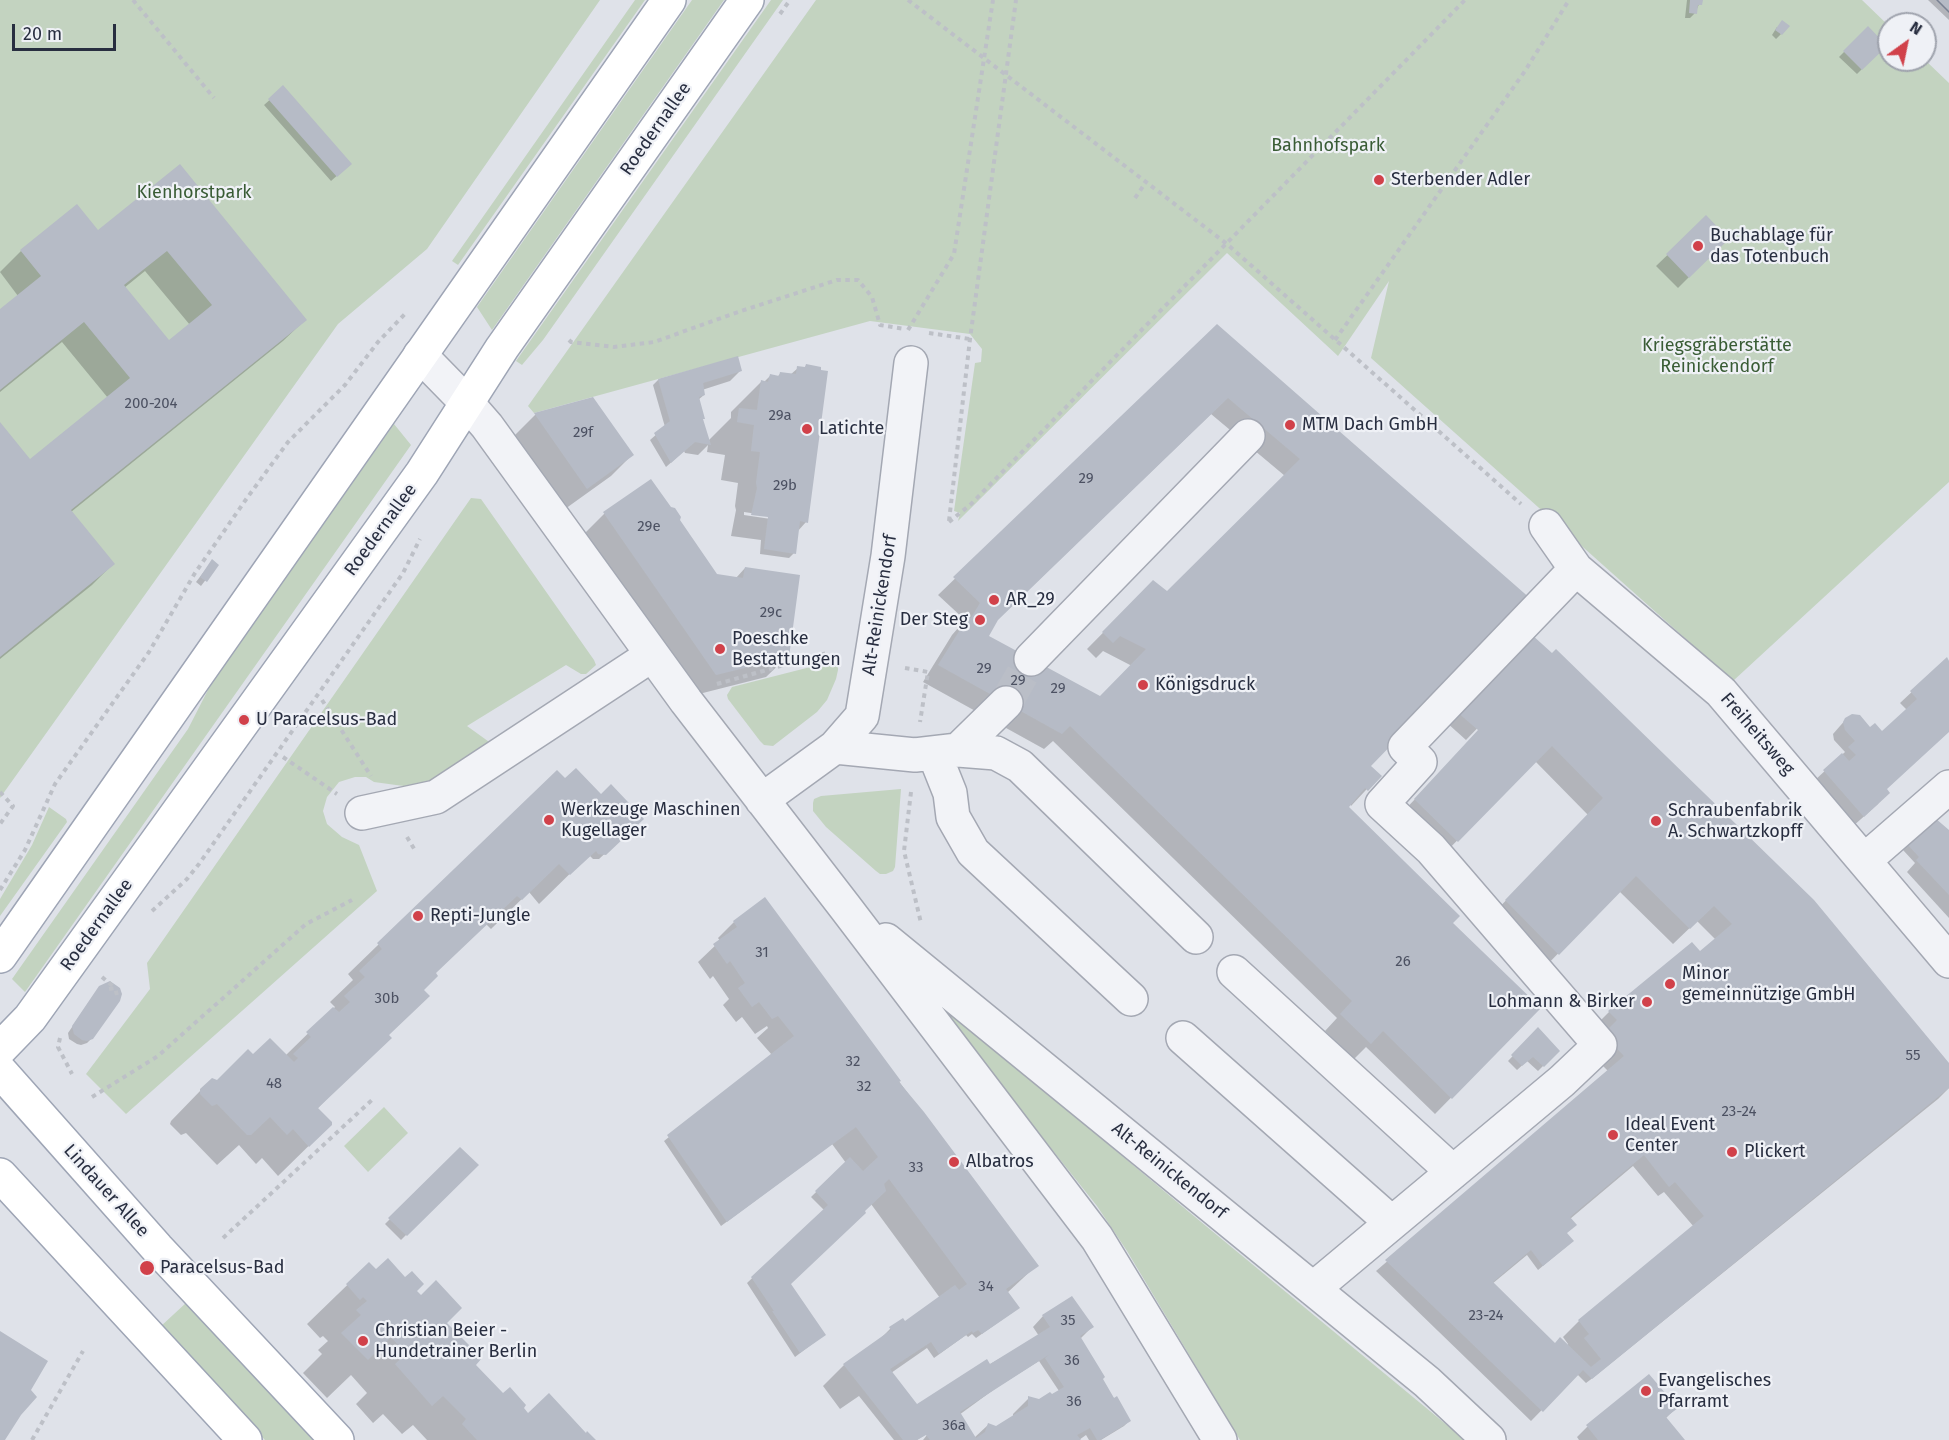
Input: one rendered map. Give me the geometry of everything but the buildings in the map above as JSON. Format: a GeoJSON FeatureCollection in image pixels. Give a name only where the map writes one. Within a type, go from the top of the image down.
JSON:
{"type":"FeatureCollection","features":[{"type":"Feature","properties":{"kind":"main road"},"geometry":{"type":"LineString","coordinates":[[0,956],[669,0]]}},
{"type":"Feature","properties":{"kind":"main road","name":"Roedernallee"},"geometry":{"type":"LineString","coordinates":[[0,1049],[38,1007],[422,473],[509,339],[747,0]]}},
{"type":"Feature","properties":{"kind":"main road","name":"Lindauer Allee"},"geometry":{"type":"LineString","coordinates":[[0,1071],[158,1248],[337,1440]]}},
{"type":"Feature","properties":{"kind":"main road"},"geometry":{"type":"LineString","coordinates":[[0,1175],[245,1440]]}},
{"type":"Feature","properties":{"kind":"street","name":"Alt-Reinickendorf"},"geometry":{"type":"LineString","coordinates":[[420,355],[468,403],[498,442],[718,744],[845,907],[1096,1238],[1220,1440]]}},
{"type":"Feature","properties":{"kind":"street","name":"Alt-Reinickendorf"},"geometry":{"type":"LineString","coordinates":[[762,800],[835,747],[862,716],[888,556],[911,363]]}},
{"type":"Feature","properties":{"kind":"street"},"geometry":{"type":"LineString","coordinates":[[1031,659],[1248,436]]}},
{"type":"Feature","properties":{"kind":"street","name":"Freiheitsweg"},"geometry":{"type":"LineString","coordinates":[[1546,526],[1576,569],[1722,692],[1949,962]]}},
{"type":"Feature","properties":{"kind":"street"},"geometry":{"type":"LineString","coordinates":[[1312,1289],[1562,1081],[1600,1045],[1431,849],[1382,804],[1420,762],[1405,747],[1576,569]]}},
{"type":"Feature","properties":{"kind":"street"},"geometry":{"type":"LineString","coordinates":[[350,804],[436,797],[652,655]]}},
{"type":"Feature","properties":{"kind":"street"},"geometry":{"type":"LineString","coordinates":[[936,752],[1006,703]]}},
{"type":"Feature","properties":{"kind":"street"},"geometry":{"type":"LineString","coordinates":[[835,747],[996,753],[1020,766],[1196,937]]}},
{"type":"Feature","properties":{"kind":"street"},"geometry":{"type":"LineString","coordinates":[[936,752],[950,793],[953,816],[973,852],[1131,999]]}},
{"type":"Feature","properties":{"kind":"street"},"geometry":{"type":"LineString","coordinates":[[1865,860],[1949,787]]}},
{"type":"Feature","properties":{"kind":"street","name":"Alt-Reinickendorf"},"geometry":{"type":"LineString","coordinates":[[845,907],[1427,1382],[1489,1440]]}},
{"type":"Feature","properties":{"kind":"street"},"geometry":{"type":"LineString","coordinates":[[1234,972],[1453,1172]]}},
{"type":"Feature","properties":{"kind":"street"},"geometry":{"type":"LineString","coordinates":[[1183,1038],[1392,1223]]}},
{"type":"Feature","properties":{"kind":"path"},"geometry":{"type":"LineString","coordinates":[[133,0],[214,98]]}},
{"type":"Feature","properties":{"kind":"path"},"geometry":{"type":"LineString","coordinates":[[908,0],[1227,244],[1546,526]]}},
{"type":"Feature","properties":{"kind":"path"},"geometry":{"type":"LineString","coordinates":[[911,363],[908,330],[954,254],[993,0]]}},
{"type":"Feature","properties":{"kind":"path"},"geometry":{"type":"LineString","coordinates":[[1016,0],[970,339],[949,522],[971,504],[1465,0]]}},
{"type":"Feature","properties":{"kind":"path"},"geometry":{"type":"LineString","coordinates":[[1335,340],[1525,70],[1569,0]]}},
{"type":"Feature","properties":{"kind":"path"},"geometry":{"type":"LineString","coordinates":[[1134,198],[1146,182]]}},
{"type":"Feature","properties":{"kind":"path"},"geometry":{"type":"LineString","coordinates":[[568,340],[615,347],[654,342],[837,280],[858,280],[872,297],[880,325],[970,339]]}},
{"type":"Feature","properties":{"kind":"path"},"geometry":{"type":"LineString","coordinates":[[0,890],[25,850],[55,784],[149,652],[195,573],[247,498],[288,442],[345,385],[378,342],[394,326]]}},
{"type":"Feature","properties":{"kind":"path"},"geometry":{"type":"LineString","coordinates":[[147,915],[187,879],[199,864],[403,573],[423,532]]}},
{"type":"Feature","properties":{"kind":"path"},"geometry":{"type":"LineString","coordinates":[[714,685],[827,653]]}},
{"type":"Feature","properties":{"kind":"path"},"geometry":{"type":"LineString","coordinates":[[928,672],[936,752],[904,851],[934,979]]}},
{"type":"Feature","properties":{"kind":"path"},"geometry":{"type":"LineString","coordinates":[[283,757],[350,804]]}},
{"type":"Feature","properties":{"kind":"path"},"geometry":{"type":"LineString","coordinates":[[0,792],[13,806],[0,824]]}},
{"type":"Feature","properties":{"kind":"path"},"geometry":{"type":"LineString","coordinates":[[92,1097],[159,1056],[306,924],[352,900]]}},
{"type":"Feature","properties":{"kind":"path"},"geometry":{"type":"LineString","coordinates":[[100,976],[115,988],[117,995]]}},
{"type":"Feature","properties":{"kind":"path"},"geometry":{"type":"LineString","coordinates":[[109,989],[115,988]]}},
{"type":"Feature","properties":{"kind":"path"},"geometry":{"type":"LineString","coordinates":[[62,1030],[58,1047],[72,1074]]}},
{"type":"Feature","properties":{"kind":"path"},"geometry":{"type":"LineString","coordinates":[[223,1238],[373,1099]]}},
{"type":"Feature","properties":{"kind":"path"},"geometry":{"type":"LineString","coordinates":[[32,1440],[83,1351]]}},
{"type":"Feature","properties":{"kind":"green space","name":"Kienhorstpark"},"geometry":{"type":"Polygon","coordinates":[[[0,0],[600,0],[427,249],[338,324],[0,798],[0,0]]]}},
{"type":"Feature","properties":{"kind":"green space"},"geometry":{"type":"Polygon","coordinates":[[[635,0],[645,0],[458,265],[452,261],[635,0]]]}},
{"type":"Feature","properties":{"kind":"green space"},"geometry":{"type":"Polygon","coordinates":[[[692,0],[724,0],[492,330],[477,307],[692,0]]]}},
{"type":"Feature","properties":{"kind":"green space"},"geometry":{"type":"Polygon","coordinates":[[[771,0],[783,0],[543,340],[522,365],[516,361],[771,0]]]}},
{"type":"Feature","properties":{"kind":"green space"},"geometry":{"type":"Polygon","coordinates":[[[816,0],[1862,0],[1877,14],[1877,72],[1937,72],[1949,83],[1949,482],[1733,681],[1371,358],[1389,281],[1338,356],[1227,253],[958,521],[960,513],[954,511],[975,363],[981,362],[982,349],[970,334],[870,321],[534,413],[528,406],[816,0]]]}},
{"type":"Feature","properties":{"kind":"green space"},"geometry":{"type":"Polygon","coordinates":[[[394,424],[411,445],[25,992],[12,979],[188,729],[222,667],[394,424]]]}},
{"type":"Feature","properties":{"kind":"green space"},"geometry":{"type":"Polygon","coordinates":[[[471,498],[481,499],[596,665],[586,674],[581,674],[566,665],[467,726],[492,744],[431,783],[412,787],[374,782],[366,777],[355,777],[339,782],[327,797],[323,811],[327,824],[342,837],[359,845],[377,891],[126,1114],[86,1074],[150,989],[147,963],[471,498]]]}},
{"type":"Feature","properties":{"kind":"green space"},"geometry":{"type":"Polygon","coordinates":[[[830,662],[838,666],[838,670],[827,700],[817,712],[773,746],[764,745],[760,741],[728,699],[727,695],[732,687],[830,662]]]}},
{"type":"Feature","properties":{"kind":"green space"},"geometry":{"type":"Polygon","coordinates":[[[901,789],[895,867],[893,871],[886,874],[876,871],[826,827],[813,811],[814,799],[821,796],[901,789]]]}},
{"type":"Feature","properties":{"kind":"green space"},"geometry":{"type":"Polygon","coordinates":[[[49,807],[67,822],[0,916],[0,899],[32,845],[49,807]]]}},
{"type":"Feature","properties":{"kind":"green space"},"geometry":{"type":"Polygon","coordinates":[[[945,1003],[1003,1056],[1465,1440],[1240,1440],[1127,1251],[1097,1206],[940,1009],[945,1003]]]}},
{"type":"Feature","properties":{"kind":"green space"},"geometry":{"type":"Polygon","coordinates":[[[384,1107],[408,1133],[368,1172],[344,1146],[384,1107]]]}},
{"type":"Feature","properties":{"kind":"green space"},"geometry":{"type":"Polygon","coordinates":[[[187,1302],[318,1440],[265,1440],[160,1327],[187,1302]]]}},
{"type":"Feature","properties":{"kind":"tunnel"},"geometry":{"type":"LineString","coordinates":[[1006,703],[1031,659]]}},
{"type":"Feature","properties":{"kind":"tram line"},"geometry":{"type":"LineString","coordinates":[[1937,0],[1949,12]]}},
{"type":"Feature","properties":{"kind":"place","name":"Sterbender Adler"},"geometry":{"type":"Point","coordinates":[1379,180]}},
{"type":"Feature","properties":{"kind":"place","name":"Buchablage für das Totenbuch"},"geometry":{"type":"Point","coordinates":[1698,246]}},
{"type":"Feature","properties":{"kind":"place","name":"MTM Dach GmbH"},"geometry":{"type":"Point","coordinates":[1290,425]}},
{"type":"Feature","properties":{"kind":"place","name":"Latichte"},"geometry":{"type":"Point","coordinates":[807,429]}},
{"type":"Feature","properties":{"kind":"place","name":"AR_29"},"geometry":{"type":"Point","coordinates":[994,600]}},
{"type":"Feature","properties":{"kind":"place","name":"Der Steg"},"geometry":{"type":"Point","coordinates":[980,620]}},
{"type":"Feature","properties":{"kind":"place","name":"Poeschke Bestattungen"},"geometry":{"type":"Point","coordinates":[720,649]}},
{"type":"Feature","properties":{"kind":"place","name":"Königsdruck"},"geometry":{"type":"Point","coordinates":[1143,685]}},
{"type":"Feature","properties":{"kind":"place","name":"U Paracelsus-Bad"},"geometry":{"type":"Point","coordinates":[244,720]}},
{"type":"Feature","properties":{"kind":"place","name":"Werkzeuge Maschinen Kugellager"},"geometry":{"type":"Point","coordinates":[549,820]}},
{"type":"Feature","properties":{"kind":"place","name":"Schraubenfabrik A. Schwartzkopff"},"geometry":{"type":"Point","coordinates":[1656,821]}},
{"type":"Feature","properties":{"kind":"place","name":"Repti-Jungle"},"geometry":{"type":"Point","coordinates":[418,916]}},
{"type":"Feature","properties":{"kind":"place","name":"Minor gemeinnützige GmbH"},"geometry":{"type":"Point","coordinates":[1670,984]}},
{"type":"Feature","properties":{"kind":"place","name":"Lohmann & Birker"},"geometry":{"type":"Point","coordinates":[1647,1002]}},
{"type":"Feature","properties":{"kind":"place","name":"Ideal Event Center"},"geometry":{"type":"Point","coordinates":[1613,1135]}},
{"type":"Feature","properties":{"kind":"place","name":"Plickert"},"geometry":{"type":"Point","coordinates":[1732,1152]}},
{"type":"Feature","properties":{"kind":"place","name":"Albatros"},"geometry":{"type":"Point","coordinates":[954,1162]}},
{"type":"Feature","properties":{"kind":"place","name":"Paracelsus-Bad"},"geometry":{"type":"Point","coordinates":[147,1268]}},
{"type":"Feature","properties":{"kind":"place","name":"Christian Beier - Hundetrainer Berlin"},"geometry":{"type":"Point","coordinates":[363,1341]}},
{"type":"Feature","properties":{"kind":"place","name":"Evangelisches Pfarramt"},"geometry":{"type":"Point","coordinates":[1646,1391]}},
{"type":"Feature","properties":{"kind":"park label","name":"Bahnhofspark"},"geometry":{"type":"Point","coordinates":[1328,146]}},
{"type":"Feature","properties":{"kind":"park label","name":"Kriegsgräberstätte Reinickendorf"},"geometry":{"type":"Point","coordinates":[1717,356]}}]}
